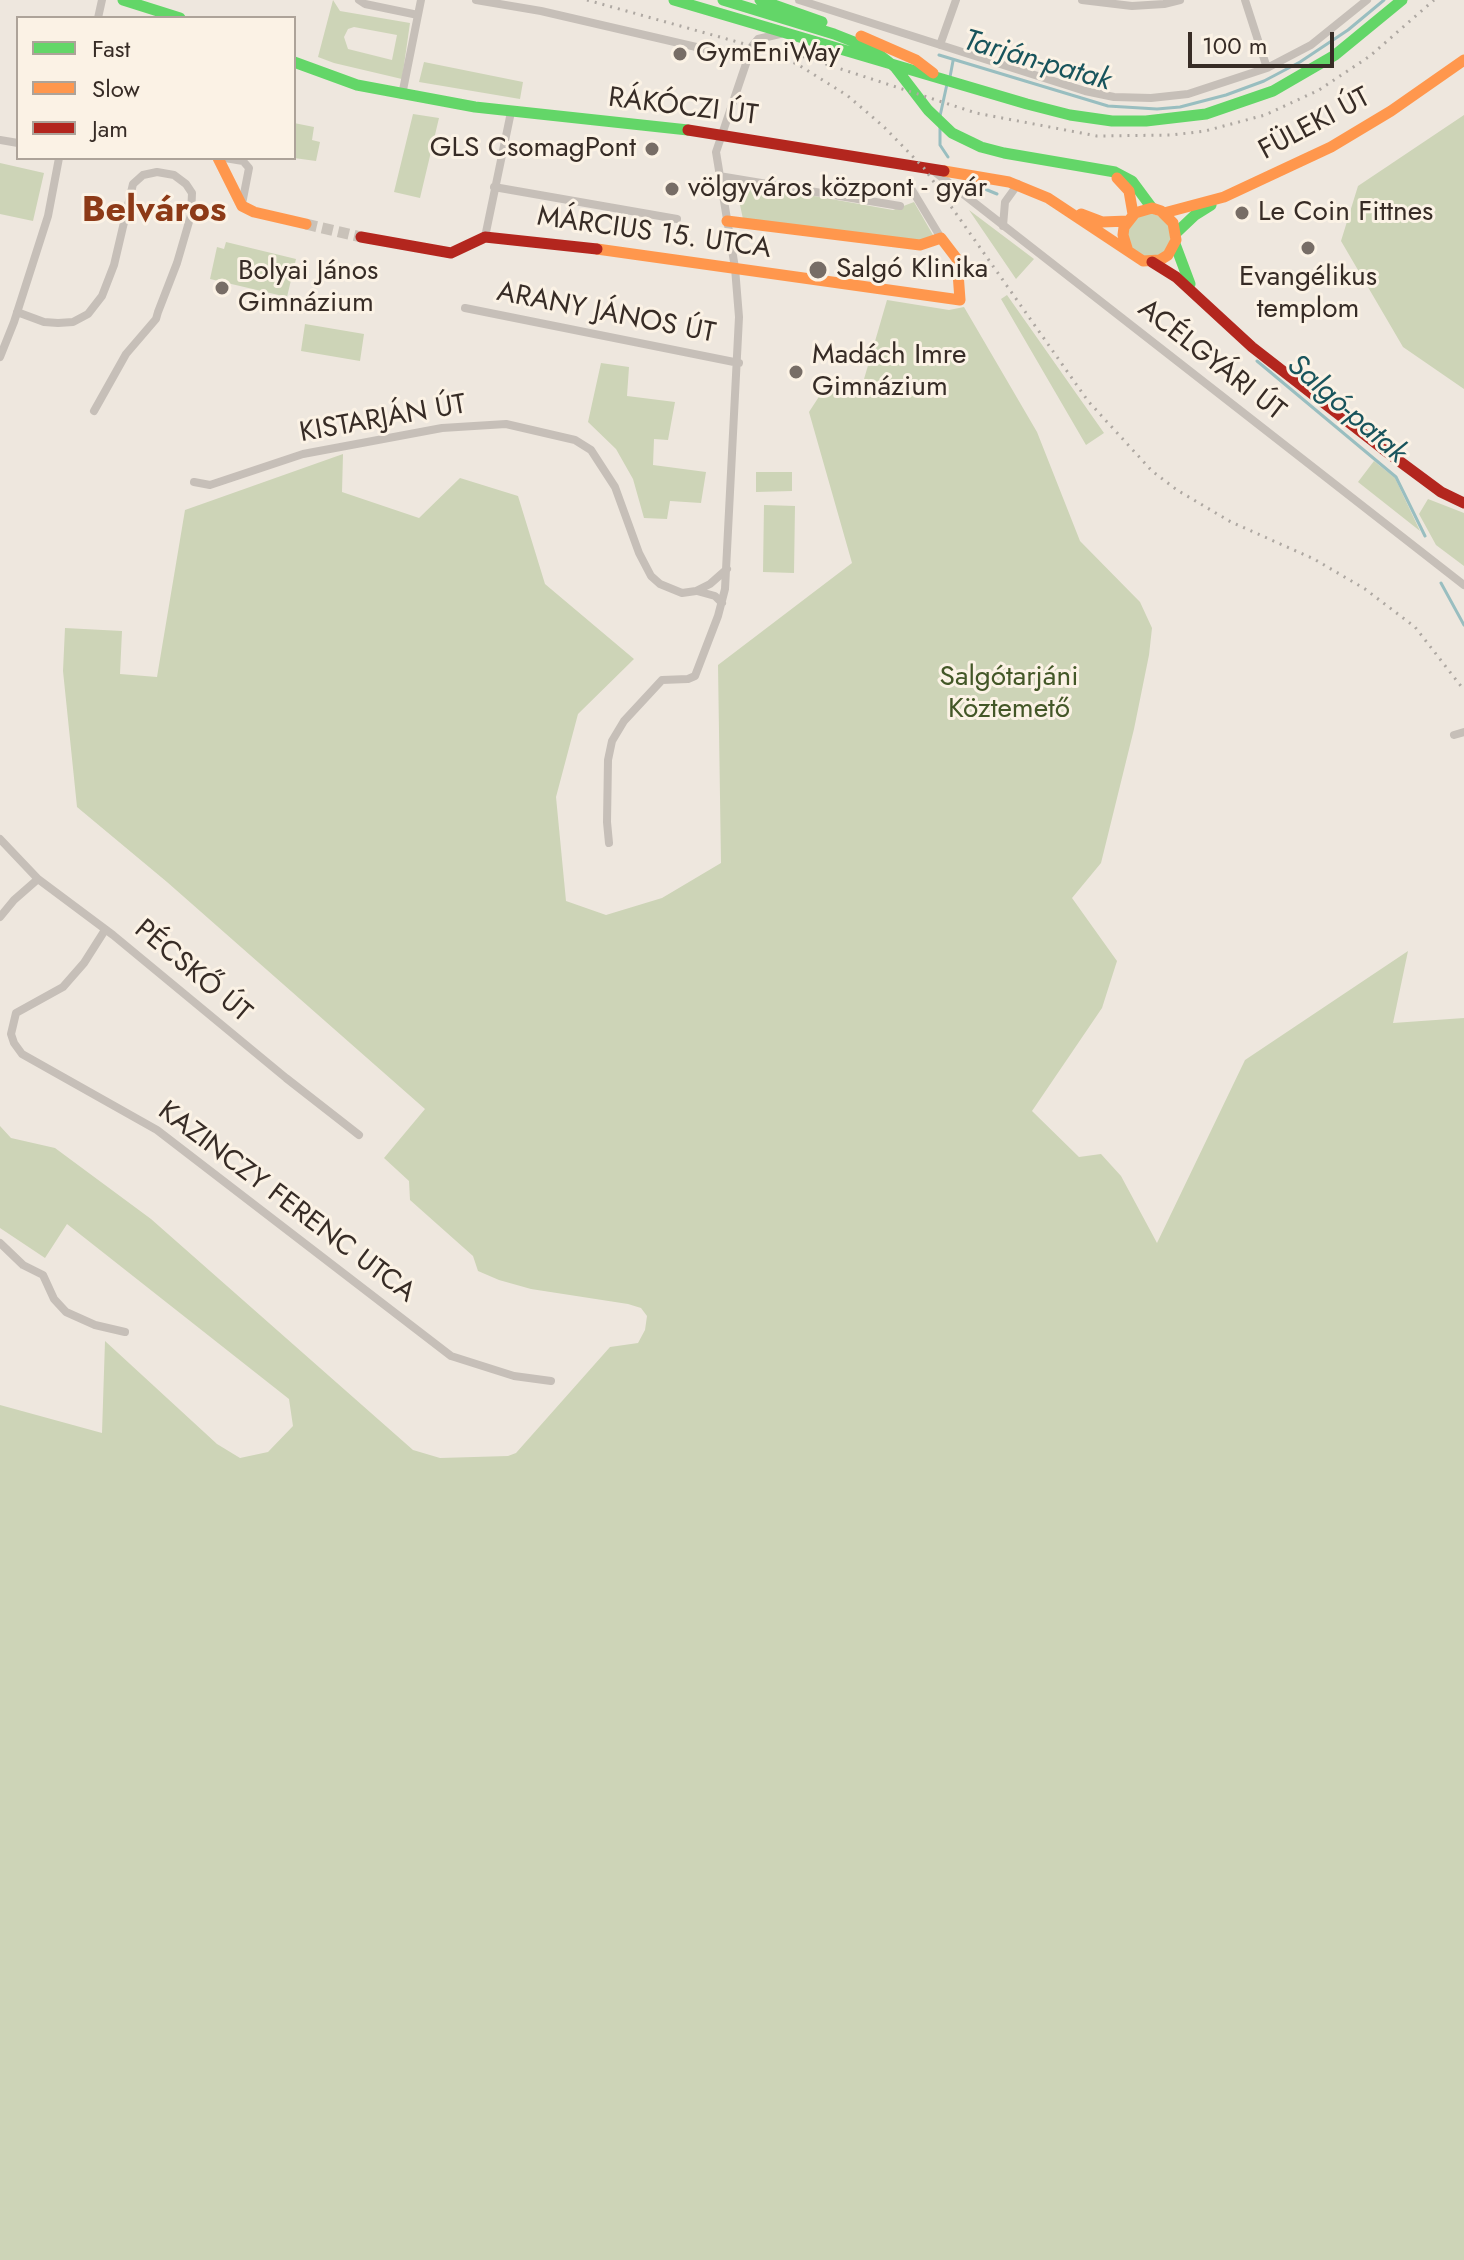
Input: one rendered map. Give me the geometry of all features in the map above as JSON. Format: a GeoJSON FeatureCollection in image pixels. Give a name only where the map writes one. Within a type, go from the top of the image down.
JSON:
{"type":"FeatureCollection","features":[{"type":"Feature","properties":{"kind":"main road"},"geometry":{"type":"LineString","coordinates":[[123,0],[174,16]]}},
{"type":"Feature","properties":{"kind":"main road"},"geometry":{"type":"LineString","coordinates":[[674,0],[959,86],[1070,115],[1112,121],[1177,119],[1242,103],[1301,77],[1335,55],[1402,0]]}},
{"type":"Feature","properties":{"kind":"main road"},"geometry":{"type":"LineString","coordinates":[[723,0],[872,49],[895,67],[928,110],[952,133],[981,147],[1096,168],[1128,178],[1173,223],[1186,278],[1204,304]]}},
{"type":"Feature","properties":{"kind":"main road"},"geometry":{"type":"LineString","coordinates":[[767,1],[900,52],[939,78]]}},
{"type":"Feature","properties":{"kind":"main road","name":"FÜLEKI ÚT"},"geometry":{"type":"LineString","coordinates":[[1224,197],[1286,170],[1366,128],[1464,60]]}},
{"type":"Feature","properties":{"kind":"main road","name":"RÁKÓCZI ÚT"},"geometry":{"type":"LineString","coordinates":[[296,63],[336,79],[402,95],[511,112],[721,136],[1018,184],[1063,208]]}},
{"type":"Feature","properties":{"kind":"main road"},"geometry":{"type":"LineString","coordinates":[[219,160],[241,205],[254,212],[306,224]]}},
{"type":"Feature","properties":{"kind":"main road"},"geometry":{"type":"LineString","coordinates":[[1096,168],[1116,177],[1132,198],[1130,218],[1123,235],[1127,248]]}},
{"type":"Feature","properties":{"kind":"main road"},"geometry":{"type":"LineString","coordinates":[[1063,208],[1102,222],[1224,197]]}},
{"type":"Feature","properties":{"kind":"main road"},"geometry":{"type":"LineString","coordinates":[[1152,262],[1168,255],[1195,215],[1224,197]]}},
{"type":"Feature","properties":{"kind":"main road"},"geometry":{"type":"LineString","coordinates":[[1063,208],[1127,248],[1135,258],[1152,262],[1176,277],[1252,347],[1441,492],[1464,503]]}},
{"type":"Feature","properties":{"kind":"main road"},"geometry":{"type":"LineString","coordinates":[[727,221],[920,245],[941,238]]}},
{"type":"Feature","properties":{"kind":"main road","name":"MÁRCIUS 15. UTCA"},"geometry":{"type":"LineString","coordinates":[[361,237],[451,253],[485,237],[537,241],[960,294],[957,259],[941,238]]}},
{"type":"Feature","properties":{"kind":"street"},"geometry":{"type":"LineString","coordinates":[[359,0],[418,15]]}},
{"type":"Feature","properties":{"kind":"street"},"geometry":{"type":"LineString","coordinates":[[402,95],[421,0]]}},
{"type":"Feature","properties":{"kind":"street"},"geometry":{"type":"LineString","coordinates":[[476,0],[541,11],[748,59],[758,39],[775,33],[788,35]]}},
{"type":"Feature","properties":{"kind":"street"},"geometry":{"type":"LineString","coordinates":[[799,0],[1069,87],[1114,97],[1151,98],[1188,94],[1267,68],[1311,45],[1367,0]]}},
{"type":"Feature","properties":{"kind":"street"},"geometry":{"type":"LineString","coordinates":[[940,45],[956,0]]}},
{"type":"Feature","properties":{"kind":"street"},"geometry":{"type":"LineString","coordinates":[[1082,0],[1132,6],[1180,0]]}},
{"type":"Feature","properties":{"kind":"street"},"geometry":{"type":"LineString","coordinates":[[1245,0],[1267,68]]}},
{"type":"Feature","properties":{"kind":"street","name":"ARANY JÁNOS ÚT"},"geometry":{"type":"LineString","coordinates":[[609,843],[608,760],[612,741],[624,721],[662,680],[695,676],[722,603],[727,568],[739,317],[735,268],[716,152],[748,59]]}},
{"type":"Feature","properties":{"kind":"street"},"geometry":{"type":"LineString","coordinates":[[485,237],[511,112]]}},
{"type":"Feature","properties":{"kind":"street"},"geometry":{"type":"LineString","coordinates":[[728,114],[733,130],[741,139]]}},
{"type":"Feature","properties":{"kind":"street"},"geometry":{"type":"LineString","coordinates":[[0,357],[48,216],[59,160]]}},
{"type":"Feature","properties":{"kind":"street"},"geometry":{"type":"LineString","coordinates":[[233,160],[246,163],[250,170],[241,205]]}},
{"type":"Feature","properties":{"kind":"street","name":"ACÉLGYÁRI ÚT"},"geometry":{"type":"LineString","coordinates":[[933,169],[1464,585]]}},
{"type":"Feature","properties":{"kind":"street"},"geometry":{"type":"LineString","coordinates":[[17,312],[51,323],[73,322],[88,314],[102,296],[114,265],[133,184],[143,175],[157,172],[174,175],[186,184],[192,193],[191,215],[156,319],[126,354],[94,411]]}},
{"type":"Feature","properties":{"kind":"street"},"geometry":{"type":"LineString","coordinates":[[719,176],[900,206]]}},
{"type":"Feature","properties":{"kind":"street"},"geometry":{"type":"LineString","coordinates":[[1003,226],[1005,202],[1018,184]]}},
{"type":"Feature","properties":{"kind":"street"},"geometry":{"type":"LineString","coordinates":[[909,185],[941,238]]}},
{"type":"Feature","properties":{"kind":"street"},"geometry":{"type":"LineString","coordinates":[[494,187],[677,219]]}},
{"type":"Feature","properties":{"kind":"street","name":"ARANY JÁNOS ÚT"},"geometry":{"type":"LineString","coordinates":[[465,308],[739,363]]}},
{"type":"Feature","properties":{"kind":"street","name":"KISTARJÁN ÚT"},"geometry":{"type":"LineString","coordinates":[[194,482],[210,485],[303,454],[442,428],[506,424],[575,440],[591,450],[615,487],[639,553],[651,576],[660,584],[682,593],[696,591],[715,596],[722,603]]}},
{"type":"Feature","properties":{"kind":"street"},"geometry":{"type":"LineString","coordinates":[[696,591],[710,584],[727,568]]}},
{"type":"Feature","properties":{"kind":"street"},"geometry":{"type":"LineString","coordinates":[[1454,735],[1464,732]]}},
{"type":"Feature","properties":{"kind":"street","name":"PÉCSKŐ ÚT"},"geometry":{"type":"LineString","coordinates":[[0,839],[38,879],[359,1135]]}},
{"type":"Feature","properties":{"kind":"street"},"geometry":{"type":"LineString","coordinates":[[0,917],[38,879]]}},
{"type":"Feature","properties":{"kind":"street","name":"KAZINCZY FERENC UTCA"},"geometry":{"type":"LineString","coordinates":[[105,930],[84,963],[63,987],[16,1013],[11,1034],[22,1054],[157,1130],[451,1356],[514,1376],[551,1381]]}},
{"type":"Feature","properties":{"kind":"street"},"geometry":{"type":"LineString","coordinates":[[0,1243],[23,1265],[43,1275],[54,1299],[66,1312],[95,1325],[125,1332]]}},
{"type":"Feature","properties":{"kind":"green space"},"geometry":{"type":"Polygon","coordinates":[[[333,0],[340,11],[410,23],[402,79],[318,57],[333,0]],[[354,27],[348,29],[344,37],[348,49],[392,60],[397,35],[354,27]]]}},
{"type":"Feature","properties":{"kind":"green space"},"geometry":{"type":"Polygon","coordinates":[[[424,62],[523,82],[520,99],[419,82],[424,62]]]}},
{"type":"Feature","properties":{"kind":"green space"},"geometry":{"type":"Polygon","coordinates":[[[413,114],[439,118],[420,198],[394,192],[413,114]]]}},
{"type":"Feature","properties":{"kind":"green space"},"geometry":{"type":"Polygon","coordinates":[[[1464,115],[1464,389],[1403,347],[1341,241],[1358,186],[1464,115]]]}},
{"type":"Feature","properties":{"kind":"green space"},"geometry":{"type":"Polygon","coordinates":[[[296,123],[314,127],[312,140],[320,142],[316,161],[296,158],[296,123]]]}},
{"type":"Feature","properties":{"kind":"green space"},"geometry":{"type":"Polygon","coordinates":[[[0,163],[44,173],[33,221],[0,214],[0,163]]]}},
{"type":"Feature","properties":{"kind":"green space"},"geometry":{"type":"Polygon","coordinates":[[[735,182],[893,210],[914,202],[933,235],[924,241],[743,219],[735,182]]]}},
{"type":"Feature","properties":{"kind":"green space"},"geometry":{"type":"Polygon","coordinates":[[[1143,209],[1173,223],[1168,255],[1135,258],[1124,227],[1143,209]]]}},
{"type":"Feature","properties":{"kind":"green space"},"geometry":{"type":"Polygon","coordinates":[[[969,210],[1034,259],[1016,279],[969,210]]]}},
{"type":"Feature","properties":{"kind":"green space"},"geometry":{"type":"Polygon","coordinates":[[[226,242],[296,259],[287,297],[210,279],[217,247],[224,249],[226,242]]]}},
{"type":"Feature","properties":{"kind":"green space"},"geometry":{"type":"Polygon","coordinates":[[[1007,295],[1104,433],[1086,445],[1001,299],[1007,295]]]}},
{"type":"Feature","properties":{"kind":"green space","name":"Salgótarjáni Köztemető"},"geometry":{"type":"Polygon","coordinates":[[[887,300],[949,310],[964,307],[1037,432],[1080,541],[1140,602],[1152,628],[1134,729],[1101,863],[1072,898],[1117,961],[1102,1008],[1032,1111],[1079,1157],[1101,1154],[1121,1176],[1157,1243],[1245,1060],[1408,951],[1393,1023],[1464,1018],[1464,2260],[0,2260],[0,1405],[102,1433],[105,1341],[217,1444],[240,1458],[268,1452],[293,1426],[289,1399],[67,1224],[45,1258],[0,1228],[0,1126],[11,1138],[55,1148],[151,1219],[413,1450],[440,1458],[508,1456],[516,1453],[610,1347],[638,1343],[645,1330],[647,1316],[641,1308],[628,1304],[531,1289],[478,1271],[473,1256],[410,1200],[409,1181],[384,1158],[425,1109],[77,807],[63,671],[65,628],[122,631],[120,674],[157,677],[185,510],[343,454],[342,492],[419,518],[460,478],[518,496],[545,584],[634,659],[578,714],[556,797],[566,901],[606,915],[662,898],[721,863],[718,665],[852,563],[809,412],[822,392],[839,384],[862,386],[887,300]]]}},
{"type":"Feature","properties":{"kind":"green space"},"geometry":{"type":"Polygon","coordinates":[[[305,324],[364,334],[360,361],[301,351],[305,324]]]}},
{"type":"Feature","properties":{"kind":"green space"},"geometry":{"type":"Polygon","coordinates":[[[601,363],[629,367],[627,396],[675,402],[668,440],[654,439],[653,465],[706,472],[701,503],[670,501],[667,519],[644,518],[633,479],[616,449],[588,422],[601,363]]]}},
{"type":"Feature","properties":{"kind":"green space"},"geometry":{"type":"Polygon","coordinates":[[[1374,461],[1395,478],[1420,531],[1358,482],[1374,461]]]}},
{"type":"Feature","properties":{"kind":"green space"},"geometry":{"type":"Polygon","coordinates":[[[756,472],[792,472],[792,491],[756,492],[756,472]]]}},
{"type":"Feature","properties":{"kind":"green space"},"geometry":{"type":"Polygon","coordinates":[[[1428,499],[1464,513],[1464,566],[1436,545],[1419,514],[1428,499]]]}},
{"type":"Feature","properties":{"kind":"green space"},"geometry":{"type":"Polygon","coordinates":[[[764,505],[795,506],[794,573],[763,572],[764,505]]]}},
{"type":"Feature","properties":{"kind":"waterway","name":"Tarján-patak"},"geometry":{"type":"LineString","coordinates":[[939,55],[1108,106],[1180,107],[1264,81],[1300,62],[1348,30],[1384,0]]}},
{"type":"Feature","properties":{"kind":"waterway","name":"Salgó-patak"},"geometry":{"type":"LineString","coordinates":[[950,77],[953,61]]}},
{"type":"Feature","properties":{"kind":"waterway","name":"Salgó-patak"},"geometry":{"type":"LineString","coordinates":[[940,116],[947,84]]}},
{"type":"Feature","properties":{"kind":"waterway","name":"Salgó-patak"},"geometry":{"type":"LineString","coordinates":[[940,127],[940,145],[948,157]]}},
{"type":"Feature","properties":{"kind":"waterway","name":"Salgó-patak"},"geometry":{"type":"LineString","coordinates":[[980,187],[997,194]]}},
{"type":"Feature","properties":{"kind":"waterway","name":"Salgó-patak"},"geometry":{"type":"LineString","coordinates":[[1257,361],[1396,477],[1425,536]]}},
{"type":"Feature","properties":{"kind":"waterway","name":"Salgó-patak"},"geometry":{"type":"LineString","coordinates":[[1441,583],[1464,625]]}},
{"type":"Feature","properties":{"kind":"tunnel"},"geometry":{"type":"LineString","coordinates":[[306,224],[361,237]]}},
{"type":"Feature","properties":{"kind":"railway"},"geometry":{"type":"LineString","coordinates":[[587,0],[752,46],[797,64],[848,96],[924,168],[1088,401],[1152,471],[1177,490],[1231,522],[1314,559],[1365,589],[1415,627],[1464,690]]}},
{"type":"Feature","properties":{"kind":"railway"},"geometry":{"type":"LineString","coordinates":[[795,54],[976,113],[1097,136],[1172,135],[1205,131],[1265,115],[1319,90],[1370,56],[1434,0]]}},
{"type":"Feature","properties":{"kind":"traffic: fast"},"geometry":{"type":"LineString","coordinates":[[123,0],[174,16]]}},
{"type":"Feature","properties":{"kind":"traffic: fast"},"geometry":{"type":"LineString","coordinates":[[674,0],[1027,104],[1112,121],[1146,121],[1206,114],[1273,91],[1335,55],[1402,0]]}},
{"type":"Feature","properties":{"kind":"traffic: fast"},"geometry":{"type":"LineString","coordinates":[[723,0],[872,49],[895,67],[928,110],[952,133],[981,147],[1004,153],[1115,172],[1132,181],[1152,208]]}},
{"type":"Feature","properties":{"kind":"traffic: fast"},"geometry":{"type":"LineString","coordinates":[[760,0],[822,22]]}},
{"type":"Feature","properties":{"kind":"traffic: fast"},"geometry":{"type":"LineString","coordinates":[[296,63],[357,85],[475,107],[688,130]]}},
{"type":"Feature","properties":{"kind":"traffic: fast"},"geometry":{"type":"LineString","coordinates":[[1176,233],[1211,205]]}},
{"type":"Feature","properties":{"kind":"traffic: fast"},"geometry":{"type":"LineString","coordinates":[[1175,244],[1190,284]]}},
{"type":"Feature","properties":{"kind":"traffic: slow"},"geometry":{"type":"LineString","coordinates":[[861,36],[916,60],[933,73]]}},
{"type":"Feature","properties":{"kind":"traffic: slow"},"geometry":{"type":"LineString","coordinates":[[1164,213],[1224,197],[1331,147],[1391,111],[1464,60]]}},
{"type":"Feature","properties":{"kind":"traffic: slow"},"geometry":{"type":"LineString","coordinates":[[219,160],[242,206],[254,212],[306,224]]}},
{"type":"Feature","properties":{"kind":"traffic: slow"},"geometry":{"type":"LineString","coordinates":[[944,171],[1009,182],[1048,198],[1143,261],[1160,260],[1168,255],[1176,240],[1173,223],[1161,211],[1152,208],[1135,213],[1124,227],[1127,248]]}},
{"type":"Feature","properties":{"kind":"traffic: slow"},"geometry":{"type":"LineString","coordinates":[[1117,178],[1129,191],[1133,214]]}},
{"type":"Feature","properties":{"kind":"traffic: slow"},"geometry":{"type":"LineString","coordinates":[[1081,214],[1102,222],[1128,221]]}},
{"type":"Feature","properties":{"kind":"traffic: slow"},"geometry":{"type":"LineString","coordinates":[[597,249],[960,300],[957,259],[941,238],[920,245],[727,221]]}},
{"type":"Feature","properties":{"kind":"traffic: jam"},"geometry":{"type":"LineString","coordinates":[[688,130],[944,171]]}},
{"type":"Feature","properties":{"kind":"traffic: jam"},"geometry":{"type":"LineString","coordinates":[[361,237],[451,253],[485,237],[597,249]]}},
{"type":"Feature","properties":{"kind":"traffic: jam"},"geometry":{"type":"LineString","coordinates":[[1152,262],[1176,277],[1252,347],[1383,449],[1441,492],[1464,503]]}},
{"type":"Feature","properties":{"kind":"place","name":"GymEniWay"},"geometry":{"type":"Point","coordinates":[680,54]}},
{"type":"Feature","properties":{"kind":"place","name":"GLS CsomagPont"},"geometry":{"type":"Point","coordinates":[652,149]}},
{"type":"Feature","properties":{"kind":"place","name":"völgyváros központ - gyár"},"geometry":{"type":"Point","coordinates":[672,189]}},
{"type":"Feature","properties":{"kind":"place","name":"Le Coin Fittnes"},"geometry":{"type":"Point","coordinates":[1242,213]}},
{"type":"Feature","properties":{"kind":"place","name":"Evangélikus templom"},"geometry":{"type":"Point","coordinates":[1308,248]}},
{"type":"Feature","properties":{"kind":"place","name":"Salgó Klinika"},"geometry":{"type":"Point","coordinates":[818,270]}},
{"type":"Feature","properties":{"kind":"place","name":"Bolyai János Gimnázium"},"geometry":{"type":"Point","coordinates":[222,288]}},
{"type":"Feature","properties":{"kind":"place","name":"Madách Imre Gimnázium"},"geometry":{"type":"Point","coordinates":[796,372]}},
{"type":"Feature","properties":{"kind":"district","name":"Belváros"},"geometry":{"type":"Point","coordinates":[154,212]}}]}
